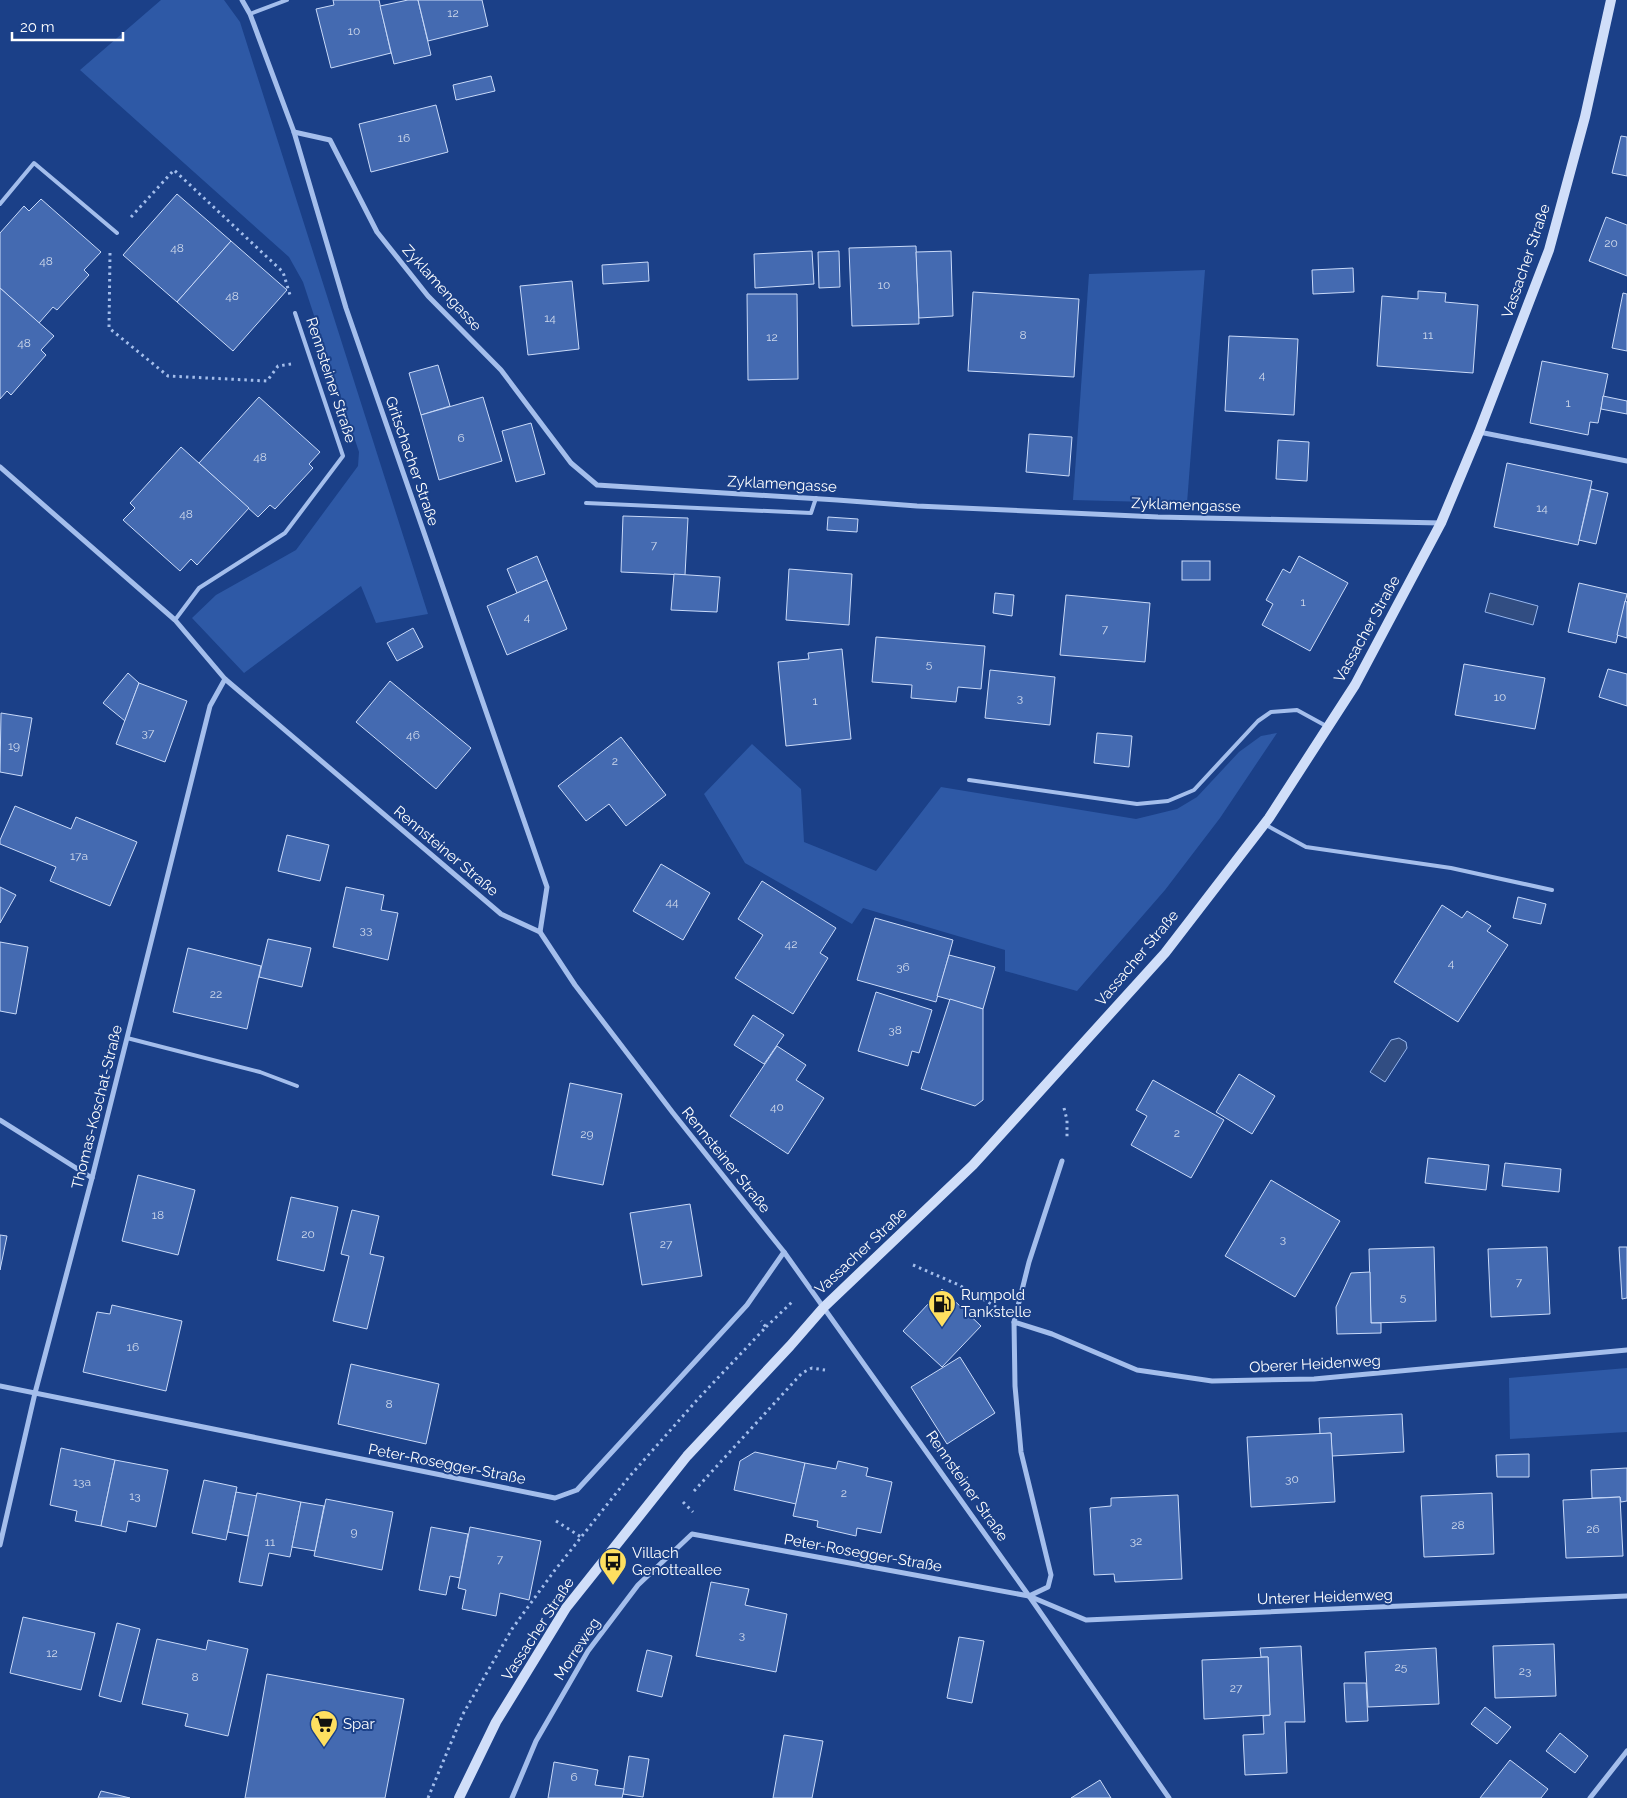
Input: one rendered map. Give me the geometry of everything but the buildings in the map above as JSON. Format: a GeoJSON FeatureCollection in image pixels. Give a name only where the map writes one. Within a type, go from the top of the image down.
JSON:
{"type":"FeatureCollection","features":[{"type":"Feature","properties":{"kind":"main road","name":"Vassacher Straße"},"geometry":{"type":"LineString","coordinates":[[459,1798],[496,1722],[566,1608],[687,1456],[824,1307],[973,1166],[1164,953],[1264,823],[1355,685],[1441,523],[1479,432],[1548,250],[1585,117],[1611,0]]}},
{"type":"Feature","properties":{"kind":"street","name":"Gritschacher Straße"},"geometry":{"type":"LineString","coordinates":[[242,0],[250,14],[294,132],[346,308],[547,887],[540,932]]}},
{"type":"Feature","properties":{"kind":"street","name":"Zyklamengasse"},"geometry":{"type":"LineString","coordinates":[[294,132],[330,140],[377,232],[428,296],[501,370],[571,463],[597,485],[917,506],[1148,516],[1441,523]]}},
{"type":"Feature","properties":{"kind":"street"},"geometry":{"type":"LineString","coordinates":[[1479,432],[1627,461]]}},
{"type":"Feature","properties":{"kind":"street","name":"Rennsteiner Straße"},"geometry":{"type":"LineString","coordinates":[[0,467],[175,620],[225,679],[502,914],[540,932],[575,986],[809,1286],[1030,1596],[1169,1798]]}},
{"type":"Feature","properties":{"kind":"street","name":"Thomas-Koschat-Straße"},"geometry":{"type":"LineString","coordinates":[[0,1545],[35,1393],[92,1178],[210,706],[225,679]]}},
{"type":"Feature","properties":{"kind":"street"},"geometry":{"type":"LineString","coordinates":[[0,1120],[92,1178]]}},
{"type":"Feature","properties":{"kind":"street"},"geometry":{"type":"LineString","coordinates":[[1030,1596],[1048,1587],[1051,1575],[1021,1452],[1014,1322],[1029,1262],[1062,1161]]}},
{"type":"Feature","properties":{"kind":"street","name":"Peter-Rosegger-Straße"},"geometry":{"type":"LineString","coordinates":[[0,1386],[555,1498],[577,1490],[747,1305],[784,1252]]}},
{"type":"Feature","properties":{"kind":"street","name":"Oberer Heidenweg"},"geometry":{"type":"LineString","coordinates":[[1014,1322],[1052,1334],[1137,1370],[1212,1381],[1314,1379],[1627,1350]]}},
{"type":"Feature","properties":{"kind":"street","name":"Peter-Rosegger-Straße"},"geometry":{"type":"LineString","coordinates":[[692,1534],[1030,1596]]}},
{"type":"Feature","properties":{"kind":"street","name":"Morreweg"},"geometry":{"type":"LineString","coordinates":[[512,1798],[536,1741],[588,1651],[638,1585],[692,1534]]}},
{"type":"Feature","properties":{"kind":"street","name":"Unterer Heidenweg"},"geometry":{"type":"LineString","coordinates":[[1030,1596],[1086,1620],[1627,1596]]}},
{"type":"Feature","properties":{"kind":"street"},"geometry":{"type":"LineString","coordinates":[[1590,1798],[1627,1751]]}},
{"type":"Feature","properties":{"kind":"lane"},"geometry":{"type":"LineString","coordinates":[[250,14],[287,0]]}},
{"type":"Feature","properties":{"kind":"lane"},"geometry":{"type":"LineString","coordinates":[[0,204],[34,163],[117,233]]}},
{"type":"Feature","properties":{"kind":"lane","name":"Rennsteiner Straße"},"geometry":{"type":"LineString","coordinates":[[175,620],[200,588],[285,533],[343,456],[296,313]]}},
{"type":"Feature","properties":{"kind":"lane"},"geometry":{"type":"LineString","coordinates":[[586,503],[811,512],[816,498]]}},
{"type":"Feature","properties":{"kind":"lane"},"geometry":{"type":"LineString","coordinates":[[969,780],[1137,804],[1168,801],[1194,790],[1258,721],[1271,712],[1297,710],[1328,726]]}},
{"type":"Feature","properties":{"kind":"lane"},"geometry":{"type":"LineString","coordinates":[[1264,823],[1306,847],[1451,868],[1552,890]]}},
{"type":"Feature","properties":{"kind":"lane"},"geometry":{"type":"LineString","coordinates":[[127,1038],[260,1072],[297,1086]]}},
{"type":"Feature","properties":{"kind":"path"},"geometry":{"type":"LineString","coordinates":[[296,313],[283,272],[174,170],[110,241],[109,328],[168,376],[267,381],[278,366],[311,359]]}},
{"type":"Feature","properties":{"kind":"path"},"geometry":{"type":"LineString","coordinates":[[1062,1161],[1067,1145],[1067,1120],[1064,1108]]}},
{"type":"Feature","properties":{"kind":"path"},"geometry":{"type":"LineString","coordinates":[[913,1265],[959,1285],[992,1304],[1014,1322]]}},
{"type":"Feature","properties":{"kind":"path"},"geometry":{"type":"LineString","coordinates":[[766,1327],[809,1286]]}},
{"type":"Feature","properties":{"kind":"shaded area"},"geometry":{"type":"Polygon","coordinates":[[[161,0],[224,0],[240,22],[428,614],[376,623],[361,586],[244,673],[192,618],[216,595],[296,550],[358,466],[359,452],[303,282],[289,257],[80,70],[161,0]]]}},
{"type":"Feature","properties":{"kind":"shaded area"},"geometry":{"type":"Polygon","coordinates":[[[1205,270],[1187,503],[1073,500],[1089,274],[1205,270]]]}},
{"type":"Feature","properties":{"kind":"shaded area"},"geometry":{"type":"Polygon","coordinates":[[[1490,593],[1538,606],[1533,625],[1485,612],[1490,593]]]}},
{"type":"Feature","properties":{"kind":"shaded area"},"geometry":{"type":"Polygon","coordinates":[[[1277,733],[1220,818],[1165,890],[1077,991],[1005,971],[1005,950],[863,908],[852,924],[745,863],[704,794],[752,744],[801,789],[804,842],[876,871],[941,787],[1136,819],[1177,809],[1197,797],[1239,752],[1261,736],[1277,733]]]}},
{"type":"Feature","properties":{"kind":"shaded area"},"geometry":{"type":"Polygon","coordinates":[[[1399,1038],[1406,1042],[1407,1048],[1385,1082],[1370,1072],[1391,1040],[1399,1038]]]}},
{"type":"Feature","properties":{"kind":"shaded area"},"geometry":{"type":"Polygon","coordinates":[[[1627,1368],[1627,1432],[1510,1439],[1509,1378],[1627,1368]]]}},
{"type":"Feature","properties":{"kind":"place","name":"Rumpold Tankstelle"},"geometry":{"type":"Point","coordinates":[942,1328]}},
{"type":"Feature","properties":{"kind":"place","name":"Villach Genotteallee"},"geometry":{"type":"Point","coordinates":[613,1586]}},
{"type":"Feature","properties":{"kind":"place","name":"Spar"},"geometry":{"type":"Point","coordinates":[324,1748]}}]}
